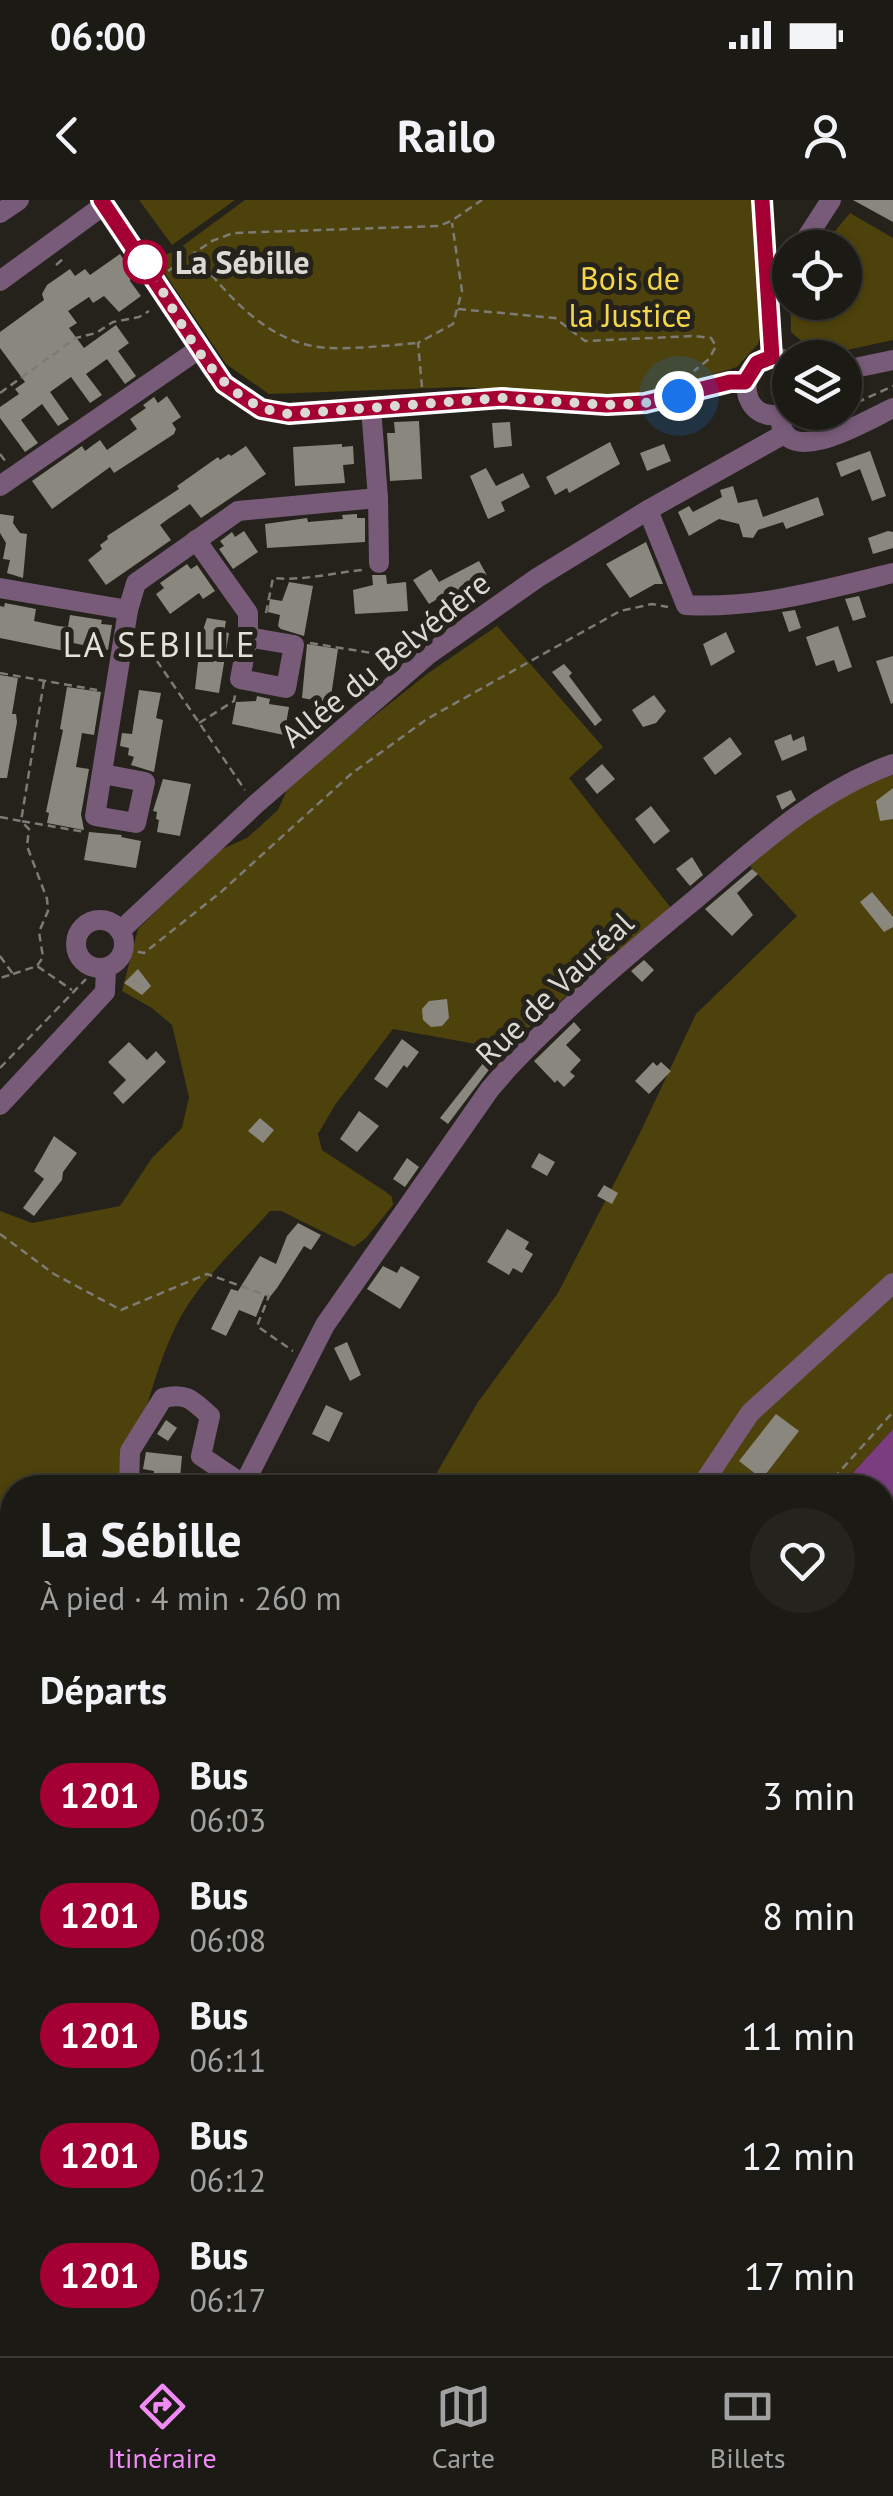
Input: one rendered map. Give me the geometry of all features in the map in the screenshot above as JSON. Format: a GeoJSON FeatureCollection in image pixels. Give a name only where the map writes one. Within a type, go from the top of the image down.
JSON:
{"type":"FeatureCollection","features":[{"type":"Feature","properties":{"kind":"street"},"geometry":{"type":"LineString","coordinates":[[0,214],[19,200]]}},
{"type":"Feature","properties":{"kind":"street"},"geometry":{"type":"LineString","coordinates":[[762,200],[778,340]]}},
{"type":"Feature","properties":{"kind":"street"},"geometry":{"type":"LineString","coordinates":[[812,230],[831,200]]}},
{"type":"Feature","properties":{"kind":"street"},"geometry":{"type":"LineString","coordinates":[[0,281],[103,202],[224,384],[261,409],[289,414],[502,398],[607,405],[645,403],[730,382],[745,382]]}},
{"type":"Feature","properties":{"kind":"street"},"geometry":{"type":"LineString","coordinates":[[766,258],[772,257]]}},
{"type":"Feature","properties":{"kind":"street"},"geometry":{"type":"LineString","coordinates":[[0,486],[200,349]]}},
{"type":"Feature","properties":{"kind":"street"},"geometry":{"type":"LineString","coordinates":[[862,368],[893,360]]}},
{"type":"Feature","properties":{"kind":"street"},"geometry":{"type":"LineString","coordinates":[[772,361],[757,363],[745,382],[750,402],[772,415]]}},
{"type":"Feature","properties":{"kind":"street"},"geometry":{"type":"LineString","coordinates":[[371,408],[379,563]]}},
{"type":"Feature","properties":{"kind":"street"},"geometry":{"type":"LineString","coordinates":[[862,421],[893,408]]}},
{"type":"Feature","properties":{"kind":"street","name":"Allée du Belvédère"},"geometry":{"type":"LineString","coordinates":[[122,940],[256,804],[412,669],[538,578],[774,430]]}},
{"type":"Feature","properties":{"kind":"street"},"geometry":{"type":"LineString","coordinates":[[786,430],[794,441],[809,444],[842,430]]}},
{"type":"Feature","properties":{"kind":"street"},"geometry":{"type":"LineString","coordinates":[[103,774],[144,782],[136,823],[96,816],[127,619],[136,583],[247,508],[378,498]]}},
{"type":"Feature","properties":{"kind":"street"},"geometry":{"type":"LineString","coordinates":[[648,510],[686,605],[730,608],[787,599],[893,572]]}},
{"type":"Feature","properties":{"kind":"street"},"geometry":{"type":"LineString","coordinates":[[196,540],[248,613],[255,638],[240,678],[286,688],[294,645],[255,638]]}},
{"type":"Feature","properties":{"kind":"street"},"geometry":{"type":"LineString","coordinates":[[0,588],[127,619]]}},
{"type":"Feature","properties":{"kind":"street","name":"Rue de Vauréal"},"geometry":{"type":"LineString","coordinates":[[249,1475],[326,1325],[509,1067],[654,933],[795,816],[848,781],[893,764]]}},
{"type":"Feature","properties":{"kind":"street"},"geometry":{"type":"LineString","coordinates":[[0,1105],[105,992],[100,968],[77,954],[75,946],[79,930],[100,920],[108,921],[122,940],[118,961],[100,968]]}},
{"type":"Feature","properties":{"kind":"street"},"geometry":{"type":"LineString","coordinates":[[709,1475],[750,1413],[893,1283]]}},
{"type":"Feature","properties":{"kind":"street"},"geometry":{"type":"LineString","coordinates":[[129,1475],[130,1451],[164,1398],[178,1394],[210,1416],[202,1456],[228,1475]]}},
{"type":"Feature","properties":{"kind":"path"},"geometry":{"type":"LineString","coordinates":[[163,275],[212,241],[233,233],[439,226],[482,200]]}},
{"type":"Feature","properties":{"kind":"path"},"geometry":{"type":"LineString","coordinates":[[194,253],[229,297],[262,325],[294,342],[330,349],[418,343],[454,324],[462,292],[451,222]]}},
{"type":"Feature","properties":{"kind":"path"},"geometry":{"type":"LineString","coordinates":[[0,393],[76,338],[96,334],[113,322],[144,314],[151,307]]}},
{"type":"Feature","properties":{"kind":"path"},"geometry":{"type":"LineString","coordinates":[[458,308],[555,318],[586,342],[711,338],[716,346],[710,359],[688,376]]}},
{"type":"Feature","properties":{"kind":"path"},"geometry":{"type":"LineString","coordinates":[[418,343],[422,391]]}},
{"type":"Feature","properties":{"kind":"path"},"geometry":{"type":"LineString","coordinates":[[862,400],[893,386]]}},
{"type":"Feature","properties":{"kind":"path"},"geometry":{"type":"LineString","coordinates":[[255,638],[272,578],[302,581],[316,574],[368,570],[379,563]]}},
{"type":"Feature","properties":{"kind":"path"},"geometry":{"type":"LineString","coordinates":[[122,940],[144,953],[221,892],[351,774],[426,719],[620,611],[652,604],[673,608],[686,605]]}},
{"type":"Feature","properties":{"kind":"path"},"geometry":{"type":"LineString","coordinates":[[127,619],[256,804]]}},
{"type":"Feature","properties":{"kind":"path"},"geometry":{"type":"LineString","coordinates":[[294,645],[307,642],[401,658],[412,669]]}},
{"type":"Feature","properties":{"kind":"path"},"geometry":{"type":"LineString","coordinates":[[0,673],[116,693]]}},
{"type":"Feature","properties":{"kind":"path"},"geometry":{"type":"LineString","coordinates":[[198,724],[234,701],[240,678]]}},
{"type":"Feature","properties":{"kind":"path"},"geometry":{"type":"LineString","coordinates":[[21,821],[44,681]]}},
{"type":"Feature","properties":{"kind":"path"},"geometry":{"type":"LineString","coordinates":[[0,817],[85,832],[88,820],[96,816]]}},
{"type":"Feature","properties":{"kind":"path"},"geometry":{"type":"LineString","coordinates":[[0,978],[36,966],[43,958],[40,932],[48,911],[47,899],[27,846],[29,829],[21,821]]}},
{"type":"Feature","properties":{"kind":"path"},"geometry":{"type":"LineString","coordinates":[[0,956],[13,974]]}},
{"type":"Feature","properties":{"kind":"path"},"geometry":{"type":"LineString","coordinates":[[36,966],[75,992]]}},
{"type":"Feature","properties":{"kind":"path"},"geometry":{"type":"LineString","coordinates":[[0,1068],[100,968]]}},
{"type":"Feature","properties":{"kind":"path"},"geometry":{"type":"LineString","coordinates":[[0,1234],[54,1274],[121,1310],[207,1274],[269,1296],[257,1326],[288,1348]]}},
{"type":"Feature","properties":{"kind":"path"},"geometry":{"type":"LineString","coordinates":[[837,1475],[893,1412]]}},
{"type":"Feature","properties":{"kind":"green space"},"geometry":{"type":"Polygon","coordinates":[[[139,200],[235,200],[172,245],[139,200]]]}},
{"type":"Feature","properties":{"kind":"green space","name":"Bois de la Justice"},"geometry":{"type":"Polygon","coordinates":[[[245,200],[755,200],[761,334],[758,344],[737,367],[650,394],[620,396],[460,387],[269,394],[226,364],[155,259],[177,250],[245,200]]]}},
{"type":"Feature","properties":{"kind":"green space"},"geometry":{"type":"Polygon","coordinates":[[[850,213],[893,238],[893,340],[862,347],[862,340],[800,340],[791,332],[791,320],[862,320],[862,230],[836,230],[850,213]]]}},
{"type":"Feature","properties":{"kind":"green space"},"geometry":{"type":"Polygon","coordinates":[[[497,626],[603,747],[569,778],[671,908],[521,1034],[498,1048],[393,1029],[335,1105],[318,1134],[322,1150],[392,1197],[393,1205],[366,1238],[354,1247],[281,1211],[270,1211],[210,1276],[180,1318],[155,1378],[129,1475],[0,1475],[0,1211],[32,1223],[120,1206],[152,1158],[182,1128],[189,1097],[172,1025],[122,991],[138,929],[218,851],[247,838],[278,810],[290,783],[427,674],[497,626]]]}},
{"type":"Feature","properties":{"kind":"green space"},"geometry":{"type":"Polygon","coordinates":[[[893,775],[893,1429],[851,1475],[436,1475],[478,1402],[558,1293],[696,1014],[797,916],[750,866],[817,808],[838,795],[893,775]]]}},
{"type":"Feature","properties":{"kind":"shaded area"},"geometry":{"type":"Polygon","coordinates":[[[893,1429],[893,1475],[851,1475],[893,1429]]]}},
{"type":"Feature","properties":{"kind":"building"},"geometry":{"type":"Polygon","coordinates":[[[853,200],[893,200],[893,222],[853,200]]]}},
{"type":"Feature","properties":{"kind":"building"},"geometry":{"type":"Polygon","coordinates":[[[120,254],[131,271],[130,281],[141,296],[119,312],[104,296],[93,303],[89,297],[68,311],[77,323],[69,328],[84,348],[116,325],[129,343],[118,351],[136,376],[125,384],[107,359],[86,374],[102,395],[90,403],[71,377],[50,392],[69,419],[58,426],[42,404],[21,420],[38,443],[25,452],[0,418],[0,407],[19,394],[15,389],[25,382],[0,348],[0,332],[44,300],[42,294],[47,285],[70,269],[75,276],[85,269],[90,275],[120,254]]]}},
{"type":"Feature","properties":{"kind":"building"},"geometry":{"type":"Polygon","coordinates":[[[167,396],[181,417],[172,423],[174,434],[114,473],[110,467],[52,509],[32,481],[82,446],[85,451],[100,440],[107,450],[137,429],[130,419],[146,408],[143,405],[154,397],[158,403],[167,396]]]}},
{"type":"Feature","properties":{"kind":"building"},"geometry":{"type":"Polygon","coordinates":[[[419,421],[422,479],[390,481],[387,433],[395,433],[394,422],[419,421]]]}},
{"type":"Feature","properties":{"kind":"building"},"geometry":{"type":"Polygon","coordinates":[[[510,422],[512,446],[494,448],[492,423],[510,422]]]}},
{"type":"Feature","properties":{"kind":"building"},"geometry":{"type":"Polygon","coordinates":[[[610,442],[620,464],[569,493],[567,488],[555,495],[546,477],[610,442]]]}},
{"type":"Feature","properties":{"kind":"building"},"geometry":{"type":"Polygon","coordinates":[[[664,444],[671,461],[647,471],[640,453],[664,444]]]}},
{"type":"Feature","properties":{"kind":"building"},"geometry":{"type":"Polygon","coordinates":[[[246,446],[266,474],[201,518],[190,504],[168,519],[160,525],[171,540],[106,585],[88,560],[102,549],[100,545],[107,536],[179,489],[177,486],[218,457],[220,460],[231,456],[246,446]]]}},
{"type":"Feature","properties":{"kind":"building"},"geometry":{"type":"Polygon","coordinates":[[[353,446],[354,464],[343,465],[345,483],[295,486],[293,447],[353,446]]]}},
{"type":"Feature","properties":{"kind":"building"},"geometry":{"type":"Polygon","coordinates":[[[870,451],[886,496],[872,501],[860,469],[841,477],[836,463],[870,451]]]}},
{"type":"Feature","properties":{"kind":"building"},"geometry":{"type":"Polygon","coordinates":[[[486,468],[496,486],[523,473],[530,487],[501,502],[505,511],[488,519],[470,476],[486,468]]]}},
{"type":"Feature","properties":{"kind":"building"},"geometry":{"type":"Polygon","coordinates":[[[733,486],[738,503],[757,499],[763,517],[818,497],[824,515],[786,529],[783,522],[758,530],[753,538],[743,537],[739,524],[719,519],[689,536],[678,512],[689,506],[693,512],[722,497],[720,490],[733,486]]]}},
{"type":"Feature","properties":{"kind":"building"},"geometry":{"type":"Polygon","coordinates":[[[0,514],[14,516],[13,523],[20,533],[27,534],[23,578],[7,573],[10,560],[3,559],[6,543],[0,533],[0,514]]]}},
{"type":"Feature","properties":{"kind":"building"},"geometry":{"type":"Polygon","coordinates":[[[357,514],[357,518],[365,518],[365,542],[267,548],[265,524],[307,518],[308,522],[343,519],[342,515],[357,514]]]}},
{"type":"Feature","properties":{"kind":"building"},"geometry":{"type":"Polygon","coordinates":[[[244,531],[258,552],[233,569],[219,549],[224,546],[220,541],[232,532],[235,537],[244,531]]]}},
{"type":"Feature","properties":{"kind":"building"},"geometry":{"type":"Polygon","coordinates":[[[893,532],[893,548],[873,554],[868,538],[893,532]]]}},
{"type":"Feature","properties":{"kind":"building"},"geometry":{"type":"Polygon","coordinates":[[[646,542],[663,584],[655,584],[630,598],[606,564],[646,542]]]}},
{"type":"Feature","properties":{"kind":"building"},"geometry":{"type":"Polygon","coordinates":[[[479,561],[489,579],[459,594],[456,588],[429,604],[413,580],[431,569],[439,582],[479,561]]]}},
{"type":"Feature","properties":{"kind":"building"},"geometry":{"type":"Polygon","coordinates":[[[187,564],[191,569],[197,565],[215,591],[203,599],[199,593],[170,614],[156,594],[164,588],[160,583],[187,564]]]}},
{"type":"Feature","properties":{"kind":"building"},"geometry":{"type":"Polygon","coordinates":[[[372,575],[386,575],[387,584],[406,582],[408,611],[355,614],[353,590],[373,585],[372,575]]]}},
{"type":"Feature","properties":{"kind":"building"},"geometry":{"type":"Polygon","coordinates":[[[289,582],[313,586],[304,636],[281,629],[280,615],[268,612],[270,599],[282,601],[289,582]]]}},
{"type":"Feature","properties":{"kind":"building"},"geometry":{"type":"Polygon","coordinates":[[[859,596],[866,617],[853,621],[845,599],[859,596]]]}},
{"type":"Feature","properties":{"kind":"building"},"geometry":{"type":"Polygon","coordinates":[[[5,603],[36,609],[34,621],[58,626],[68,627],[70,615],[102,620],[101,624],[112,625],[108,650],[73,643],[72,651],[64,651],[0,638],[0,606],[5,603]]]}},
{"type":"Feature","properties":{"kind":"building"},"geometry":{"type":"Polygon","coordinates":[[[795,610],[801,628],[789,632],[782,612],[795,610]]]}},
{"type":"Feature","properties":{"kind":"building"},"geometry":{"type":"Polygon","coordinates":[[[207,618],[226,621],[224,632],[229,633],[219,693],[195,689],[207,618]]]}},
{"type":"Feature","properties":{"kind":"building"},"geometry":{"type":"Polygon","coordinates":[[[838,626],[852,667],[838,672],[834,660],[816,666],[806,637],[838,626]]]}},
{"type":"Feature","properties":{"kind":"building"},"geometry":{"type":"Polygon","coordinates":[[[726,632],[735,652],[711,666],[703,644],[726,632]]]}},
{"type":"Feature","properties":{"kind":"building"},"geometry":{"type":"Polygon","coordinates":[[[307,644],[338,649],[330,703],[302,698],[307,644]]]}},
{"type":"Feature","properties":{"kind":"building"},"geometry":{"type":"Polygon","coordinates":[[[893,656],[893,703],[891,704],[876,661],[893,656]]]}},
{"type":"Feature","properties":{"kind":"building"},"geometry":{"type":"Polygon","coordinates":[[[564,664],[602,720],[595,726],[552,672],[564,664]]]}},
{"type":"Feature","properties":{"kind":"building"},"geometry":{"type":"Polygon","coordinates":[[[0,675],[18,678],[12,714],[16,714],[17,722],[7,778],[0,778],[0,675]]]}},
{"type":"Feature","properties":{"kind":"building"},"geometry":{"type":"Polygon","coordinates":[[[67,687],[101,692],[94,735],[82,733],[76,767],[89,769],[81,814],[84,830],[47,823],[67,687]]]}},
{"type":"Feature","properties":{"kind":"building"},"geometry":{"type":"Polygon","coordinates":[[[139,690],[161,693],[156,718],[163,720],[154,772],[131,765],[134,757],[128,755],[129,748],[120,746],[122,733],[132,734],[139,690]]]}},
{"type":"Feature","properties":{"kind":"building"},"geometry":{"type":"Polygon","coordinates":[[[654,695],[666,711],[656,723],[643,727],[632,710],[654,695]]]}},
{"type":"Feature","properties":{"kind":"building"},"geometry":{"type":"Polygon","coordinates":[[[257,696],[270,699],[269,704],[289,707],[284,735],[232,724],[236,702],[256,701],[257,696]]]}},
{"type":"Feature","properties":{"kind":"building"},"geometry":{"type":"Polygon","coordinates":[[[791,734],[793,741],[804,736],[807,750],[782,761],[774,741],[791,734]]]}},
{"type":"Feature","properties":{"kind":"building"},"geometry":{"type":"Polygon","coordinates":[[[730,737],[742,754],[715,775],[703,758],[730,737]]]}},
{"type":"Feature","properties":{"kind":"building"},"geometry":{"type":"Polygon","coordinates":[[[602,764],[615,779],[597,794],[585,779],[602,764]]]}},
{"type":"Feature","properties":{"kind":"building"},"geometry":{"type":"Polygon","coordinates":[[[163,779],[191,784],[180,836],[157,832],[159,820],[153,811],[163,779]]]}},
{"type":"Feature","properties":{"kind":"building"},"geometry":{"type":"Polygon","coordinates":[[[893,788],[893,819],[880,821],[876,801],[893,788]]]}},
{"type":"Feature","properties":{"kind":"building"},"geometry":{"type":"Polygon","coordinates":[[[791,790],[796,800],[782,810],[776,796],[791,790]]]}},
{"type":"Feature","properties":{"kind":"building"},"geometry":{"type":"Polygon","coordinates":[[[651,806],[670,831],[654,844],[635,819],[651,806]]]}},
{"type":"Feature","properties":{"kind":"building"},"geometry":{"type":"Polygon","coordinates":[[[89,832],[141,841],[136,868],[84,860],[89,832]]]}},
{"type":"Feature","properties":{"kind":"building"},"geometry":{"type":"Polygon","coordinates":[[[692,857],[703,875],[690,886],[676,869],[692,857]]]}},
{"type":"Feature","properties":{"kind":"building"},"geometry":{"type":"Polygon","coordinates":[[[752,869],[758,874],[737,893],[753,915],[732,936],[705,909],[752,869]]]}},
{"type":"Feature","properties":{"kind":"building"},"geometry":{"type":"Polygon","coordinates":[[[872,892],[893,917],[893,927],[884,932],[860,902],[872,892]]]}},
{"type":"Feature","properties":{"kind":"building"},"geometry":{"type":"Polygon","coordinates":[[[644,960],[654,970],[642,982],[631,971],[644,960]]]}},
{"type":"Feature","properties":{"kind":"building"},"geometry":{"type":"Polygon","coordinates":[[[138,969],[151,986],[142,995],[124,983],[138,969]]]}},
{"type":"Feature","properties":{"kind":"building"},"geometry":{"type":"Polygon","coordinates":[[[447,999],[449,1018],[442,1026],[431,1027],[423,1020],[422,1009],[429,1001],[447,999]]]}},
{"type":"Feature","properties":{"kind":"building"},"geometry":{"type":"Polygon","coordinates":[[[574,1022],[581,1030],[566,1045],[581,1060],[570,1072],[575,1076],[564,1087],[534,1061],[574,1022]]]}},
{"type":"Feature","properties":{"kind":"building"},"geometry":{"type":"Polygon","coordinates":[[[402,1039],[419,1052],[387,1088],[374,1079],[402,1039]]]}},
{"type":"Feature","properties":{"kind":"building"},"geometry":{"type":"Polygon","coordinates":[[[129,1042],[147,1060],[156,1051],[166,1062],[123,1104],[113,1093],[126,1080],[108,1062],[129,1042]]]}},
{"type":"Feature","properties":{"kind":"building"},"geometry":{"type":"Polygon","coordinates":[[[484,1062],[491,1067],[448,1124],[440,1118],[484,1062]]]}},
{"type":"Feature","properties":{"kind":"building"},"geometry":{"type":"Polygon","coordinates":[[[653,1062],[657,1066],[661,1062],[671,1071],[649,1094],[635,1081],[653,1062]]]}},
{"type":"Feature","properties":{"kind":"building"},"geometry":{"type":"Polygon","coordinates":[[[359,1111],[379,1126],[357,1152],[340,1139],[359,1111]]]}},
{"type":"Feature","properties":{"kind":"building"},"geometry":{"type":"Polygon","coordinates":[[[260,1118],[274,1130],[263,1143],[248,1131],[260,1118]]]}},
{"type":"Feature","properties":{"kind":"building"},"geometry":{"type":"Polygon","coordinates":[[[54,1136],[77,1153],[34,1216],[23,1208],[44,1179],[34,1171],[54,1136]]]}},
{"type":"Feature","properties":{"kind":"building"},"geometry":{"type":"Polygon","coordinates":[[[539,1153],[555,1162],[547,1176],[531,1167],[539,1153]]]}},
{"type":"Feature","properties":{"kind":"building"},"geometry":{"type":"Polygon","coordinates":[[[407,1158],[419,1167],[405,1187],[393,1179],[407,1158]]]}},
{"type":"Feature","properties":{"kind":"building"},"geometry":{"type":"Polygon","coordinates":[[[604,1185],[618,1193],[612,1204],[597,1196],[604,1185]]]}},
{"type":"Feature","properties":{"kind":"building"},"geometry":{"type":"Polygon","coordinates":[[[298,1223],[321,1235],[311,1250],[304,1246],[277,1288],[269,1298],[265,1295],[256,1317],[239,1310],[226,1336],[211,1329],[231,1289],[238,1291],[260,1256],[276,1264],[287,1236],[298,1223]]]}},
{"type":"Feature","properties":{"kind":"building"},"geometry":{"type":"Polygon","coordinates":[[[507,1229],[529,1242],[525,1249],[533,1254],[522,1273],[513,1268],[509,1275],[487,1262],[507,1229]]]}},
{"type":"Feature","properties":{"kind":"building"},"geometry":{"type":"Polygon","coordinates":[[[383,1266],[397,1273],[401,1266],[420,1277],[400,1309],[367,1289],[383,1266]]]}},
{"type":"Feature","properties":{"kind":"building"},"geometry":{"type":"Polygon","coordinates":[[[347,1342],[361,1375],[350,1381],[334,1348],[347,1342]]]}},
{"type":"Feature","properties":{"kind":"building"},"geometry":{"type":"Polygon","coordinates":[[[326,1405],[343,1413],[329,1442],[312,1434],[326,1405]]]}},
{"type":"Feature","properties":{"kind":"building"},"geometry":{"type":"Polygon","coordinates":[[[776,1414],[799,1431],[765,1475],[757,1475],[739,1461],[776,1414]]]}},
{"type":"Feature","properties":{"kind":"building"},"geometry":{"type":"Polygon","coordinates":[[[166,1420],[177,1428],[168,1441],[157,1434],[166,1420]]]}},
{"type":"Feature","properties":{"kind":"building"},"geometry":{"type":"Polygon","coordinates":[[[146,1452],[182,1456],[180,1475],[154,1475],[154,1471],[143,1469],[146,1452]]]}},
{"type":"Feature","properties":{"kind":"bus line","name":"1201"},"geometry":{"type":"LineString","coordinates":[[101,200],[224,384],[261,409],[289,414],[502,398],[607,405],[645,403],[730,382],[745,382],[757,363],[772,357],[762,200]]}},
{"type":"Feature","properties":{"kind":"place","name":"La Sébille"},"geometry":{"type":"Point","coordinates":[145,262]}},
{"type":"Feature","properties":{"kind":"district","name":"LA SEBILLE"},"geometry":{"type":"Point","coordinates":[160,644]}},
{"type":"Feature","properties":{"kind":"route"},"geometry":{"type":"LineString","coordinates":[[145,262],[224,384],[261,409],[275,413],[502,398],[607,405],[679,396]]}}]}
